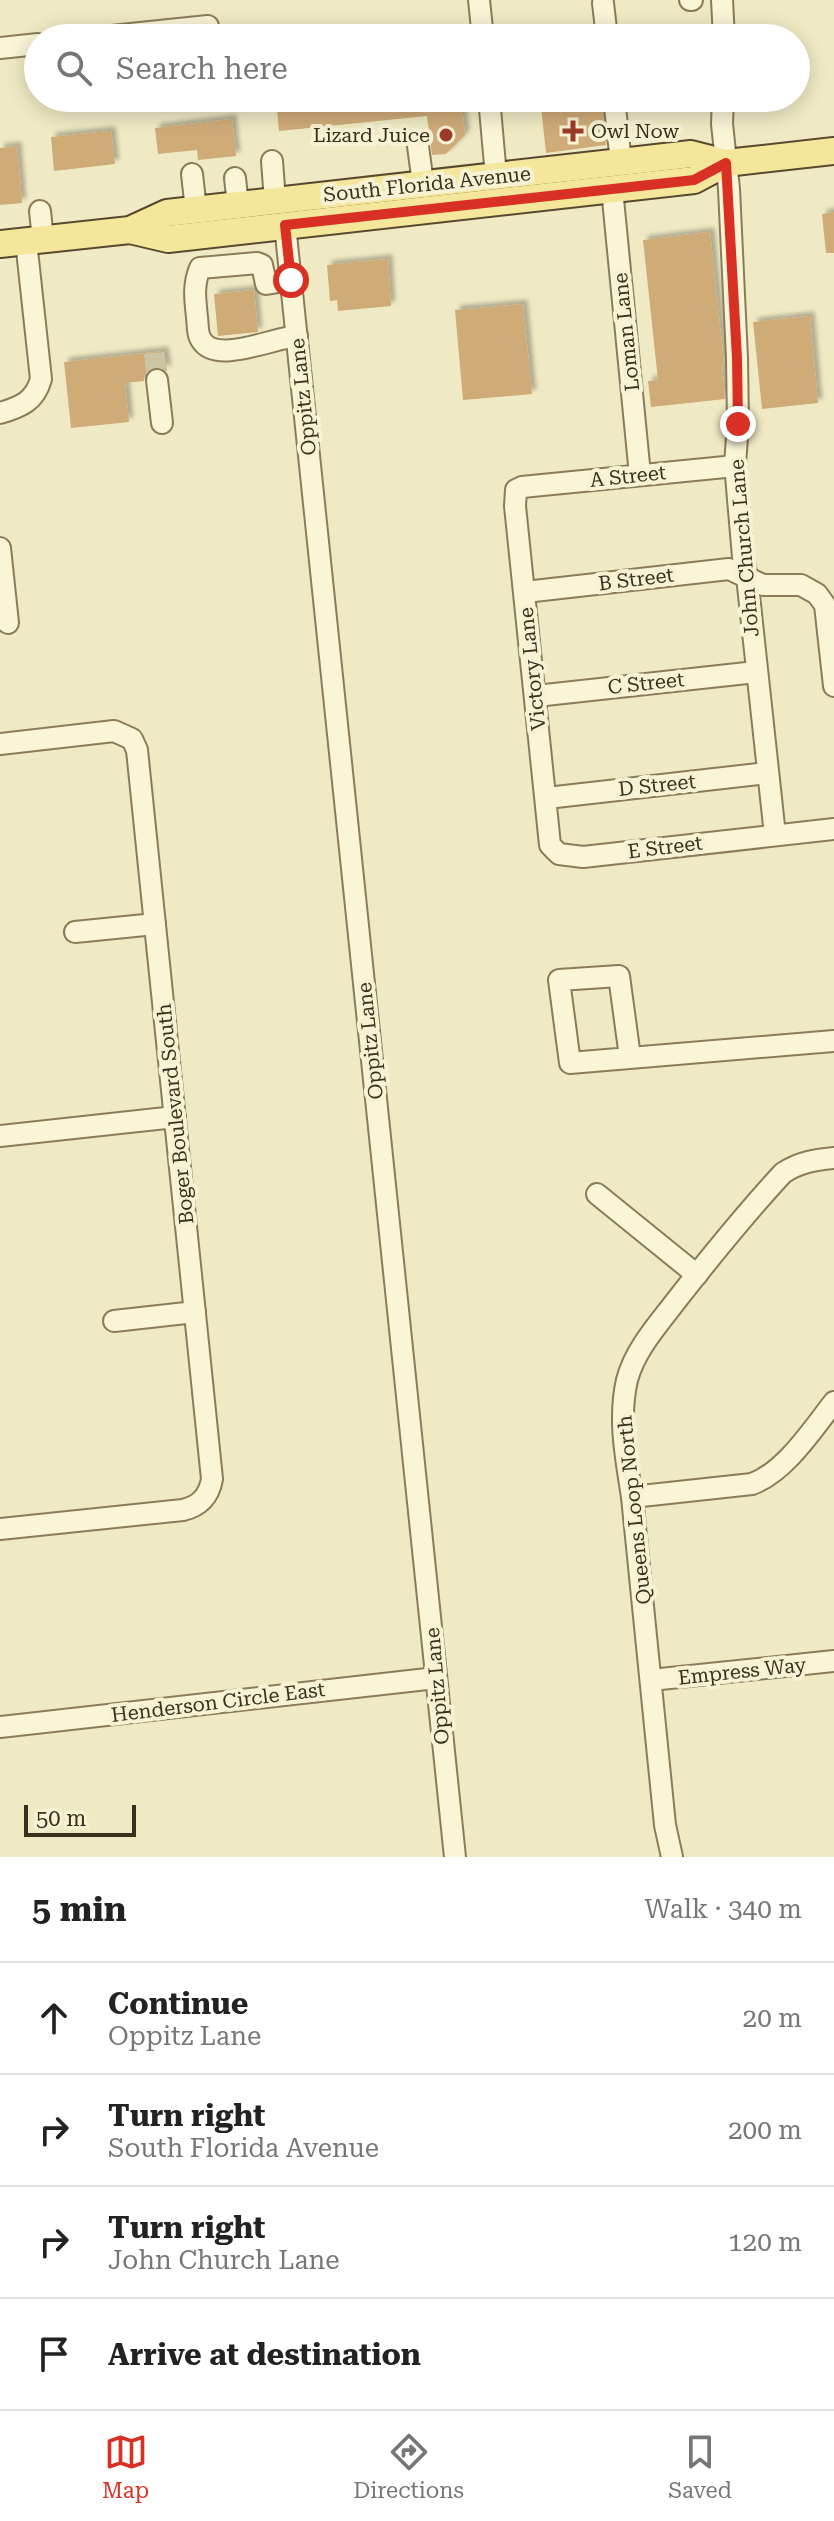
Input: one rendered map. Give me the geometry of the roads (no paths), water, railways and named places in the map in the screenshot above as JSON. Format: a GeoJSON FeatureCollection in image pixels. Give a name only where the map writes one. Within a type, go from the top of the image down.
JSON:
{"type":"FeatureCollection","features":[{"type":"Feature","properties":{"kind":"main road","name":"South Florida Avenue"},"geometry":{"type":"LineString","coordinates":[[0,244],[34,240],[95,243],[130,230],[168,239],[196,222],[238,205],[280,213],[285,220],[294,212],[324,208],[357,192],[691,154],[726,163],[834,151]]}},
{"type":"Feature","properties":{"kind":"main road","name":"South Florida Avenue"},"geometry":{"type":"LineString","coordinates":[[196,222],[694,180],[726,163]]}},
{"type":"Feature","properties":{"kind":"street"},"geometry":{"type":"LineString","coordinates":[[479,0],[482,24]]}},
{"type":"Feature","properties":{"kind":"street"},"geometry":{"type":"LineString","coordinates":[[722,0],[723,24]]}},
{"type":"Feature","properties":{"kind":"street"},"geometry":{"type":"LineString","coordinates":[[603,3],[605,24]]}},
{"type":"Feature","properties":{"kind":"street"},"geometry":{"type":"LineString","coordinates":[[0,48],[24,45]]}},
{"type":"Feature","properties":{"kind":"street"},"geometry":{"type":"LineString","coordinates":[[490,112],[496,176]]}},
{"type":"Feature","properties":{"kind":"street"},"geometry":{"type":"LineString","coordinates":[[616,112],[621,162]]}},
{"type":"Feature","properties":{"kind":"street","name":"John Church Lane"},"geometry":{"type":"LineString","coordinates":[[722,112],[737,358],[735,464],[775,835]]}},
{"type":"Feature","properties":{"kind":"street"},"geometry":{"type":"LineString","coordinates":[[418,146],[423,184]]}},
{"type":"Feature","properties":{"kind":"street","name":"Oppitz Lane"},"geometry":{"type":"LineString","coordinates":[[272,161],[291,280],[455,1857]]}},
{"type":"Feature","properties":{"kind":"street"},"geometry":{"type":"LineString","coordinates":[[192,174],[200,268],[194,284],[198,333],[202,342],[212,350],[227,351],[297,336]]}},
{"type":"Feature","properties":{"kind":"street"},"geometry":{"type":"LineString","coordinates":[[235,178],[238,205]]}},
{"type":"Feature","properties":{"kind":"street","name":"Loman Lane"},"geometry":{"type":"LineString","coordinates":[[612,189],[640,475]]}},
{"type":"Feature","properties":{"kind":"street"},"geometry":{"type":"LineString","coordinates":[[0,413],[27,403],[38,389],[41,379],[34,240],[40,211]]}},
{"type":"Feature","properties":{"kind":"street"},"geometry":{"type":"LineString","coordinates":[[200,268],[257,263],[262,265],[266,284],[291,280]]}},
{"type":"Feature","properties":{"kind":"street"},"geometry":{"type":"LineString","coordinates":[[157,380],[162,423]]}},
{"type":"Feature","properties":{"kind":"street","name":"A Street"},"geometry":{"type":"LineString","coordinates":[[522,487],[735,464]]}},
{"type":"Feature","properties":{"kind":"street","name":"Victory Lane"},"geometry":{"type":"LineString","coordinates":[[522,487],[516,490],[515,506],[550,845],[556,851]]}},
{"type":"Feature","properties":{"kind":"street"},"geometry":{"type":"LineString","coordinates":[[0,548],[8,623]]}},
{"type":"Feature","properties":{"kind":"street","name":"B Street"},"geometry":{"type":"LineString","coordinates":[[525,592],[729,569],[763,585],[801,585],[811,589],[825,605],[834,686]]}},
{"type":"Feature","properties":{"kind":"street","name":"C Street"},"geometry":{"type":"LineString","coordinates":[[536,696],[756,672]]}},
{"type":"Feature","properties":{"kind":"street","name":"Boger Boulevard South"},"geometry":{"type":"LineString","coordinates":[[0,744],[89,735],[107,730],[123,733],[132,739],[137,750],[212,1479],[205,1498],[183,1510],[0,1529]]}},
{"type":"Feature","properties":{"kind":"street","name":"D Street"},"geometry":{"type":"LineString","coordinates":[[547,798],[767,773]]}},
{"type":"Feature","properties":{"kind":"street","name":"E Street"},"geometry":{"type":"LineString","coordinates":[[556,851],[583,857],[834,829]]}},
{"type":"Feature","properties":{"kind":"street"},"geometry":{"type":"LineString","coordinates":[[75,932],[155,924]]}},
{"type":"Feature","properties":{"kind":"street"},"geometry":{"type":"LineString","coordinates":[[630,1057],[619,976],[559,980],[570,1063],[834,1041]]}},
{"type":"Feature","properties":{"kind":"street"},"geometry":{"type":"LineString","coordinates":[[0,1136],[175,1117]]}},
{"type":"Feature","properties":{"kind":"street","name":"Queens Loop North"},"geometry":{"type":"LineString","coordinates":[[672,1857],[665,1825],[623,1426],[628,1377],[652,1333],[783,1173],[809,1160],[834,1158]]}},
{"type":"Feature","properties":{"kind":"street"},"geometry":{"type":"LineString","coordinates":[[597,1194],[697,1275]]}},
{"type":"Feature","properties":{"kind":"street"},"geometry":{"type":"LineString","coordinates":[[114,1321],[195,1312]]}},
{"type":"Feature","properties":{"kind":"street"},"geometry":{"type":"LineString","coordinates":[[632,1497],[752,1484],[764,1480],[790,1455],[834,1402]]}},
{"type":"Feature","properties":{"kind":"street","name":"Empress Way"},"geometry":{"type":"LineString","coordinates":[[651,1680],[834,1661]]}},
{"type":"Feature","properties":{"kind":"street","name":"Henderson Circle East"},"geometry":{"type":"LineString","coordinates":[[0,1727],[436,1678]]}},
{"type":"Feature","properties":{"kind":"tunnel"},"geometry":{"type":"LineString","coordinates":[[154,353],[157,380]]}},
{"type":"Feature","properties":{"kind":"place","name":"Owl Now"},"geometry":{"type":"Point","coordinates":[573,131]}},
{"type":"Feature","properties":{"kind":"place","name":"Lizard Juice"},"geometry":{"type":"Point","coordinates":[446,135]}}]}
